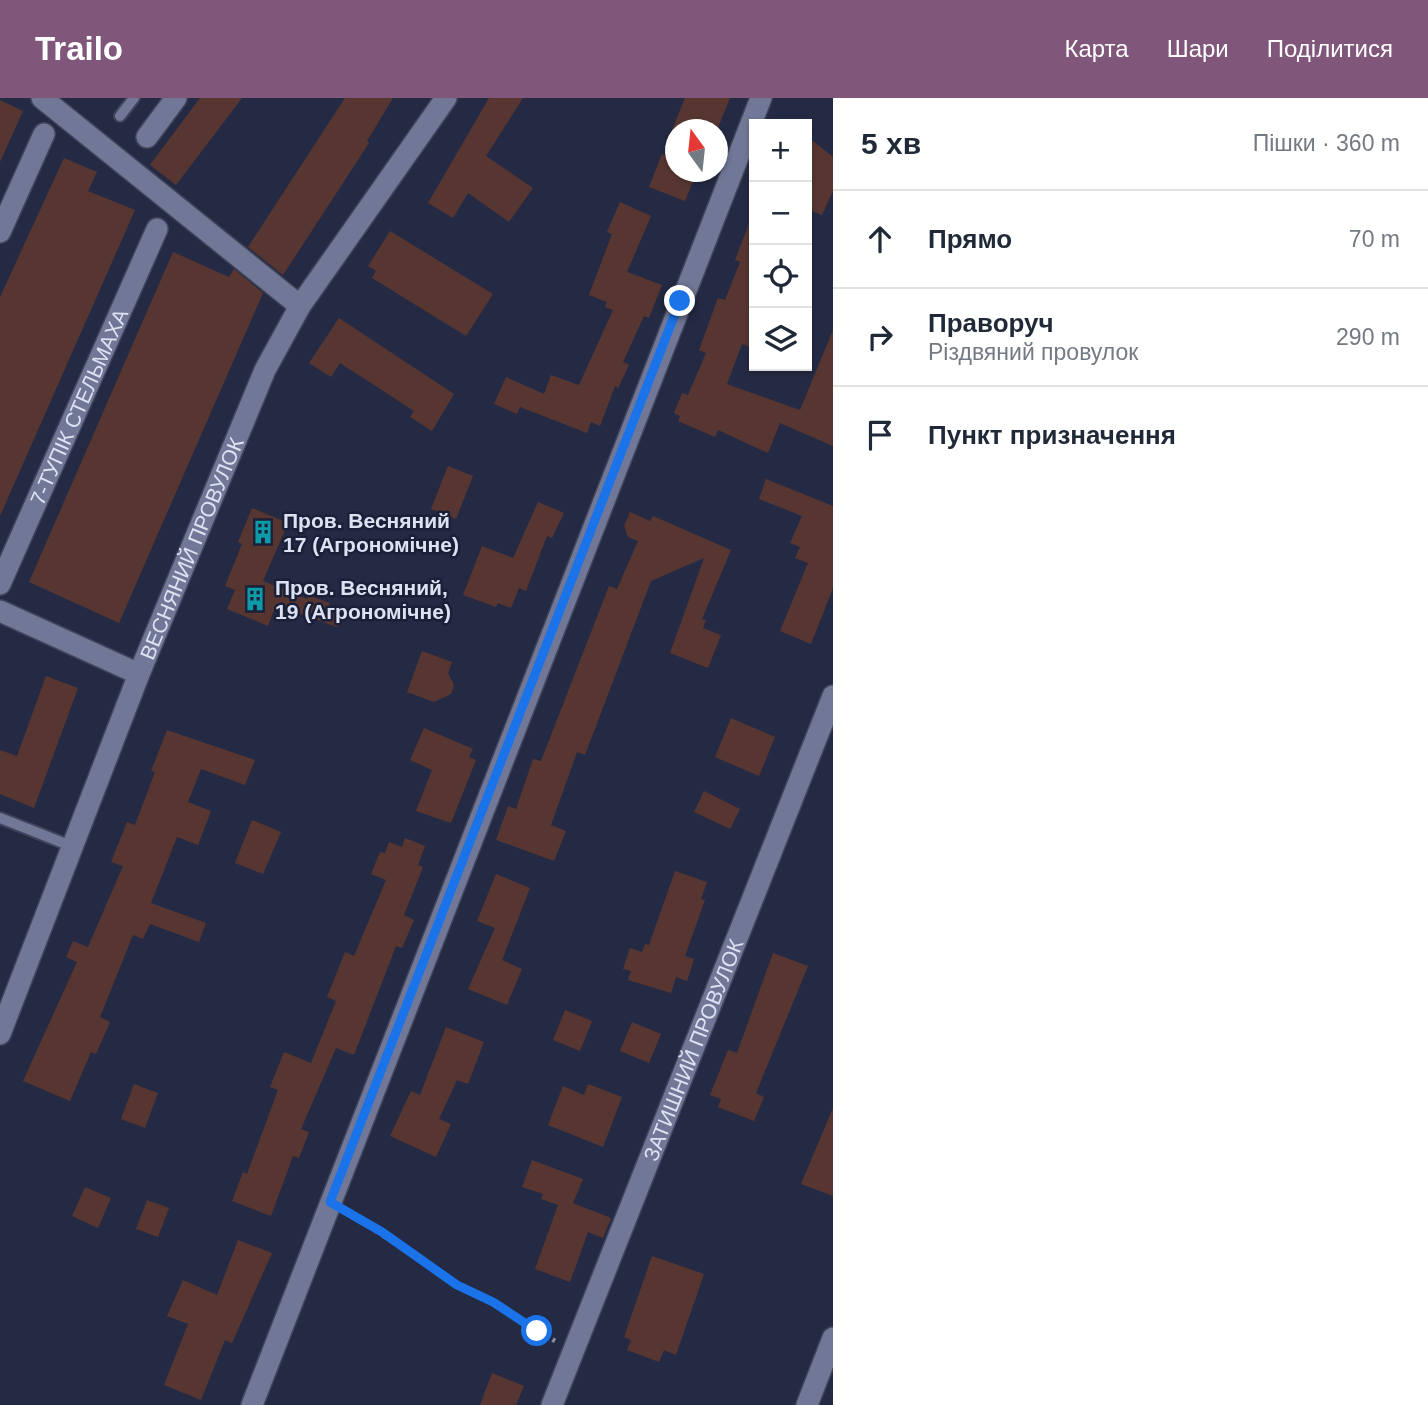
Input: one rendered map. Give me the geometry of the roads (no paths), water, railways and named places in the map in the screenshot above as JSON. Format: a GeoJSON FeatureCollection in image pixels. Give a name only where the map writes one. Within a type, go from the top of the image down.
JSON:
{"type":"FeatureCollection","features":[{"type":"Feature","properties":{"kind":"street"},"geometry":{"type":"LineString","coordinates":[[42,98],[300,306]]}},
{"type":"Feature","properties":{"kind":"street"},"geometry":{"type":"LineString","coordinates":[[147,137],[176,98]]}},
{"type":"Feature","properties":{"kind":"street","name":"ВЕСНЯНИЙ ПРОВУЛОК"},"geometry":{"type":"LineString","coordinates":[[3,1020],[251,399],[300,306],[446,98]]}},
{"type":"Feature","properties":{"kind":"street"},"geometry":{"type":"LineString","coordinates":[[251,1405],[761,98]]}},
{"type":"Feature","properties":{"kind":"street"},"geometry":{"type":"LineString","coordinates":[[0,232],[44,134]]}},
{"type":"Feature","properties":{"kind":"street","name":"7-ТУПІК СТЕЛЬМАХА"},"geometry":{"type":"LineString","coordinates":[[0,584],[157,229]]}},
{"type":"Feature","properties":{"kind":"street"},"geometry":{"type":"LineString","coordinates":[[0,611],[139,674]]}},
{"type":"Feature","properties":{"kind":"street","name":"ЗАТИШНИЙ ПРОВУЛОК"},"geometry":{"type":"LineString","coordinates":[[552,1405],[833,696]]}},
{"type":"Feature","properties":{"kind":"street"},"geometry":{"type":"LineString","coordinates":[[807,1405],[833,1338]]}},
{"type":"Feature","properties":{"kind":"lane"},"geometry":{"type":"LineString","coordinates":[[120,116],[134,98]]}},
{"type":"Feature","properties":{"kind":"lane"},"geometry":{"type":"LineString","coordinates":[[0,818],[71,846]]}},
{"type":"Feature","properties":{"kind":"place","name":"Пров. Весняний 17 (Агрономічне)"},"geometry":{"type":"Point","coordinates":[263,532]}},
{"type":"Feature","properties":{"kind":"place","name":"Пров. Весняний, 19 (Агрономічне)"},"geometry":{"type":"Point","coordinates":[255,599]}}]}
